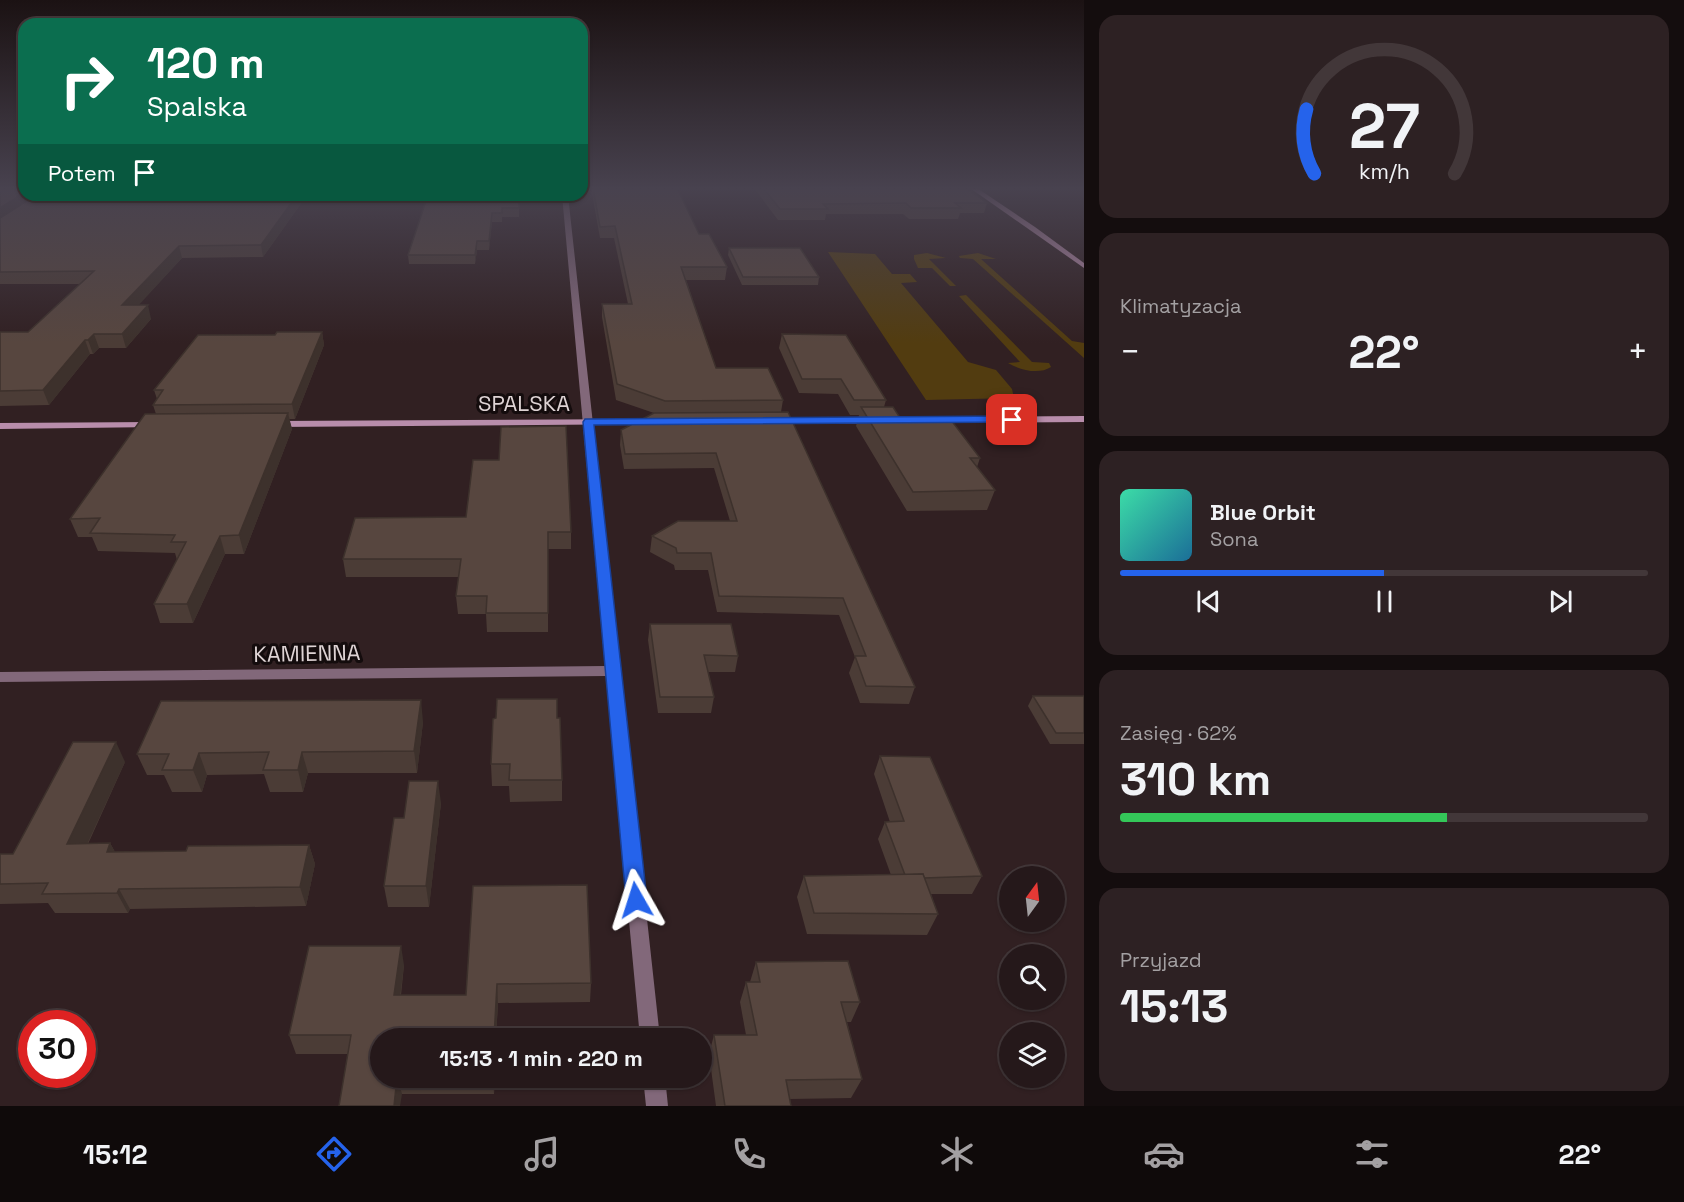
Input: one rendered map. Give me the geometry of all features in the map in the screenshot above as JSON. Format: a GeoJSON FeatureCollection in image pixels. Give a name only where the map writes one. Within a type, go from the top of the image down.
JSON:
{"type":"FeatureCollection","features":[{"type":"Feature","properties":{"kind":"street"},"geometry":{"type":"LineString","coordinates":[[570,240],[649,1028]]}},
{"type":"Feature","properties":{"kind":"street"},"geometry":{"type":"LineString","coordinates":[[1049,240],[1084,266]]}},
{"type":"Feature","properties":{"kind":"street"},"geometry":{"type":"LineString","coordinates":[[764,421],[1084,419]]}},
{"type":"Feature","properties":{"kind":"street","name":"SPALSKA"},"geometry":{"type":"LineString","coordinates":[[261,424],[670,422]]}},
{"type":"Feature","properties":{"kind":"street"},"geometry":{"type":"LineString","coordinates":[[0,426],[166,424]]}},
{"type":"Feature","properties":{"kind":"street","name":"KAMIENNA"},"geometry":{"type":"LineString","coordinates":[[0,676],[614,671]]}},
{"type":"Feature","properties":{"kind":"street"},"geometry":{"type":"LineString","coordinates":[[655,1088],[657,1106]]}},
{"type":"Feature","properties":{"kind":"shaded area"},"geometry":{"type":"Polygon","coordinates":[[[828,252],[875,254],[892,274],[910,274],[917,282],[901,283],[968,362],[996,370],[1012,389],[1014,398],[926,400],[828,252]]]}},
{"type":"Feature","properties":{"kind":"shaded area"},"geometry":{"type":"Polygon","coordinates":[[[927,253],[946,258],[929,259],[956,286],[950,286],[932,268],[918,268],[914,255],[927,253]]]}},
{"type":"Feature","properties":{"kind":"shaded area"},"geometry":{"type":"Polygon","coordinates":[[[978,253],[996,259],[981,259],[1072,341],[1084,343],[1084,358],[973,259],[959,256],[978,253]]]}},
{"type":"Feature","properties":{"kind":"shaded area"},"geometry":{"type":"Polygon","coordinates":[[[966,295],[1032,362],[1049,363],[1051,367],[1041,371],[1030,371],[1008,363],[1020,362],[959,296],[966,295]]]}},
{"type":"Feature","properties":{"kind":"building"},"geometry":{"type":"Polygon","coordinates":[[[0,240],[265,240],[261,245],[179,246],[122,305],[148,305],[122,334],[94,334],[85,340],[43,390],[0,391],[0,332],[28,332],[94,271],[0,272],[0,240]]]}},
{"type":"Feature","properties":{"kind":"building"},"geometry":{"type":"Polygon","coordinates":[[[413,240],[489,240],[477,241],[475,255],[408,255],[413,240]]]}},
{"type":"Feature","properties":{"kind":"building"},"geometry":{"type":"Polygon","coordinates":[[[618,240],[712,240],[727,267],[681,267],[716,368],[768,368],[783,400],[665,401],[617,384],[602,304],[632,304],[618,240]]]}},
{"type":"Feature","properties":{"kind":"building"},"geometry":{"type":"Polygon","coordinates":[[[729,248],[800,248],[819,277],[743,277],[729,248]]]}},
{"type":"Feature","properties":{"kind":"building"},"geometry":{"type":"Polygon","coordinates":[[[277,332],[322,332],[292,404],[153,405],[163,390],[154,390],[198,335],[275,335],[277,332]]]}},
{"type":"Feature","properties":{"kind":"building"},"geometry":{"type":"Polygon","coordinates":[[[782,334],[846,335],[886,400],[854,400],[841,379],[802,379],[782,334]]]}},
{"type":"Feature","properties":{"kind":"building"},"geometry":{"type":"Polygon","coordinates":[[[861,407],[893,407],[902,421],[951,420],[980,458],[970,458],[995,490],[913,492],[861,407]]]}},
{"type":"Feature","properties":{"kind":"building"},"geometry":{"type":"Polygon","coordinates":[[[788,412],[915,687],[866,686],[855,656],[866,656],[843,598],[719,596],[711,553],[677,553],[676,548],[652,536],[678,521],[737,521],[716,453],[625,454],[621,430],[654,413],[788,412]]]}},
{"type":"Feature","properties":{"kind":"building"},"geometry":{"type":"Polygon","coordinates":[[[288,413],[239,535],[220,536],[187,604],[154,604],[186,542],[171,542],[175,535],[90,533],[100,518],[70,519],[145,414],[288,413]]]}},
{"type":"Feature","properties":{"kind":"building"},"geometry":{"type":"Polygon","coordinates":[[[566,426],[571,532],[548,532],[548,613],[486,613],[487,596],[456,596],[461,559],[343,559],[355,518],[466,517],[473,460],[499,460],[501,427],[566,426]]]}},
{"type":"Feature","properties":{"kind":"building"},"geometry":{"type":"Polygon","coordinates":[[[650,624],[731,624],[738,656],[704,655],[714,697],[660,697],[650,624]]]}},
{"type":"Feature","properties":{"kind":"building"},"geometry":{"type":"Polygon","coordinates":[[[1033,696],[1084,696],[1084,733],[1056,733],[1033,696]]]}},
{"type":"Feature","properties":{"kind":"building"},"geometry":{"type":"Polygon","coordinates":[[[497,699],[557,699],[557,718],[560,718],[562,780],[509,780],[510,764],[491,764],[493,719],[496,718],[497,699]]]}},
{"type":"Feature","properties":{"kind":"building"},"geometry":{"type":"Polygon","coordinates":[[[421,700],[414,751],[302,752],[298,770],[263,770],[269,752],[199,753],[193,770],[162,770],[169,754],[137,754],[161,701],[421,700]]]}},
{"type":"Feature","properties":{"kind":"building"},"geometry":{"type":"Polygon","coordinates":[[[73,742],[116,742],[67,844],[110,843],[107,852],[186,851],[188,846],[309,845],[300,887],[119,889],[117,893],[42,894],[48,883],[0,884],[0,854],[13,854],[73,742]]]}},
{"type":"Feature","properties":{"kind":"building"},"geometry":{"type":"Polygon","coordinates":[[[880,756],[930,757],[982,876],[924,878],[923,874],[905,875],[885,822],[904,821],[880,756]]]}},
{"type":"Feature","properties":{"kind":"building"},"geometry":{"type":"Polygon","coordinates":[[[409,781],[438,781],[426,886],[384,886],[394,818],[404,818],[409,781]]]}},
{"type":"Feature","properties":{"kind":"building"},"geometry":{"type":"Polygon","coordinates":[[[923,874],[938,914],[814,913],[804,876],[923,874]]]}},
{"type":"Feature","properties":{"kind":"building"},"geometry":{"type":"Polygon","coordinates":[[[587,885],[591,983],[497,984],[495,1028],[370,1028],[370,1088],[396,1088],[394,1106],[339,1106],[351,1035],[289,1035],[309,946],[401,946],[394,995],[466,995],[473,886],[587,885]]]}},
{"type":"Feature","properties":{"kind":"building"},"geometry":{"type":"Polygon","coordinates":[[[848,961],[860,1002],[841,1002],[862,1079],[786,1080],[791,1106],[725,1106],[714,1035],[757,1035],[746,982],[760,982],[756,962],[848,961]]]}},
{"type":"Feature","properties":{"kind":"route"},"geometry":{"type":"LineString","coordinates":[[636,900],[589,422],[1012,420]]}}]}
